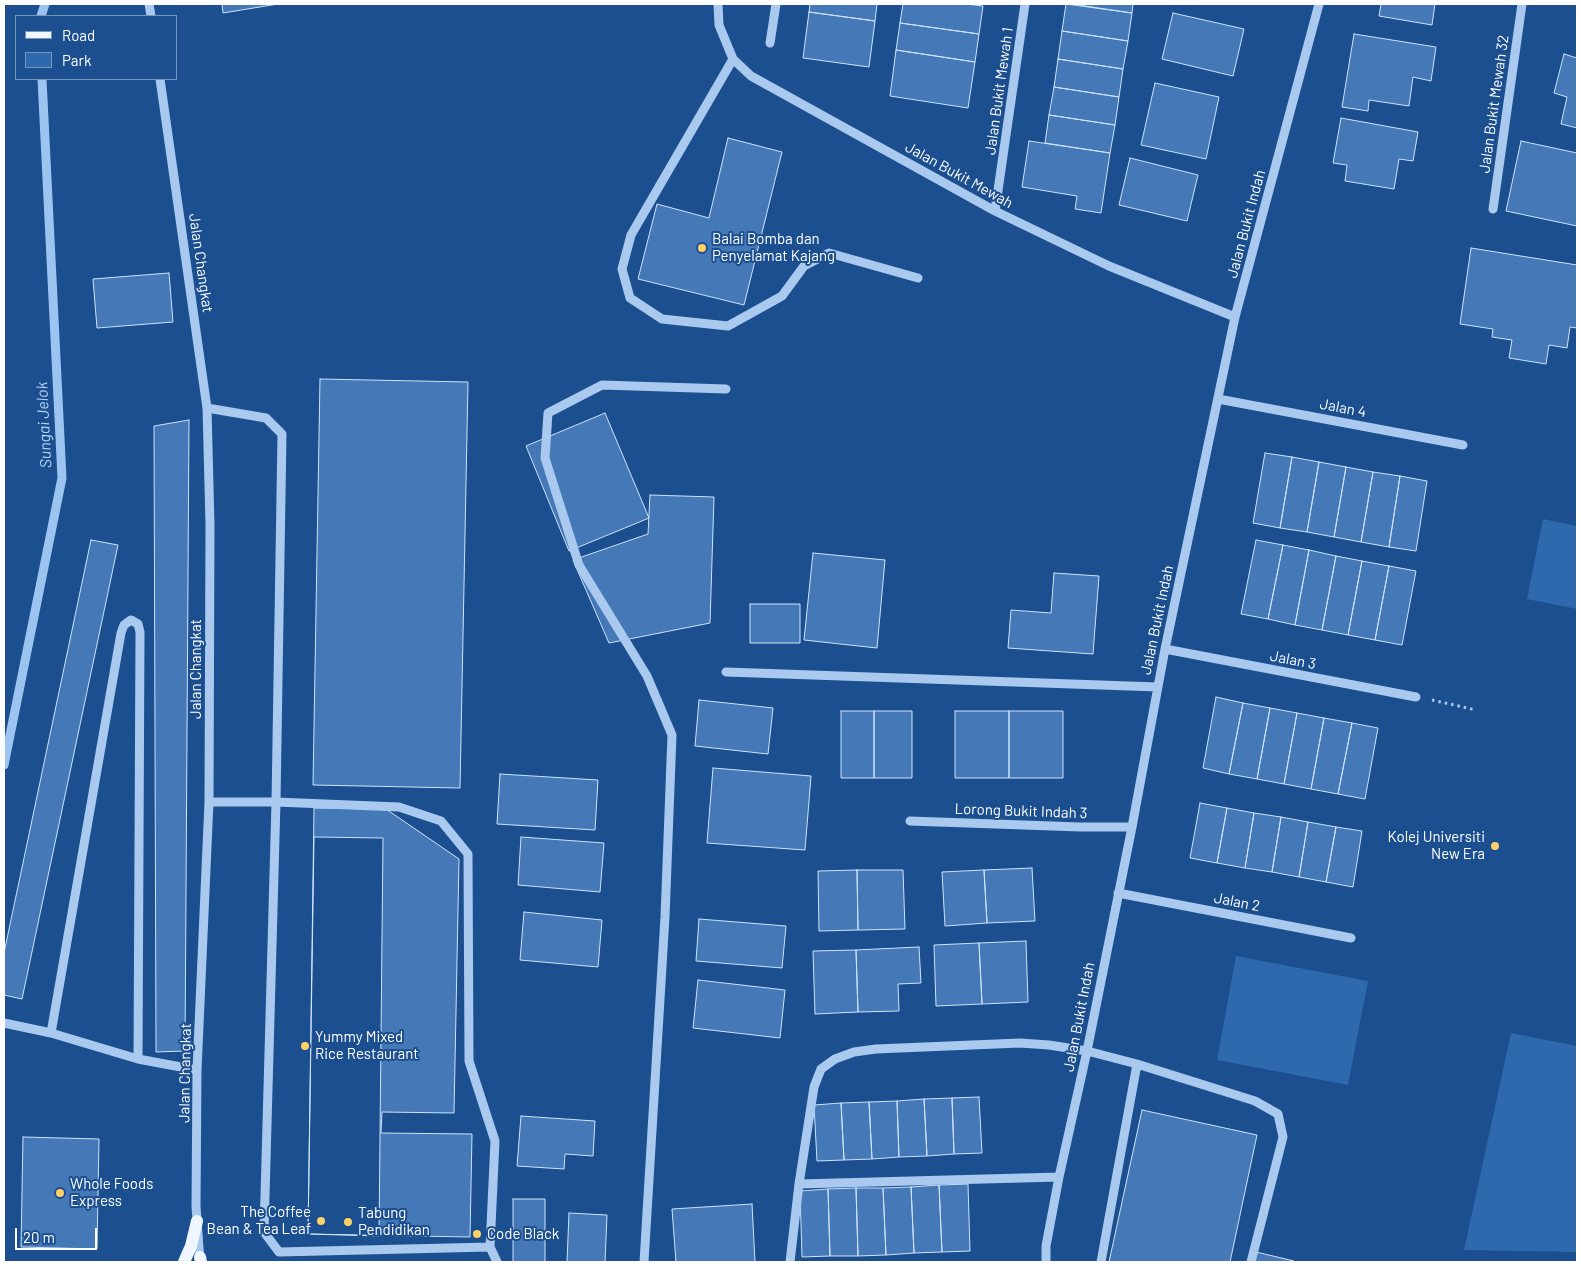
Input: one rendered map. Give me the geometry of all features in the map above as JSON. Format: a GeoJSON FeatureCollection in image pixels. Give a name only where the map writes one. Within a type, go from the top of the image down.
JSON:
{"type":"FeatureCollection","features":[{"type":"Feature","properties":{"kind":"main road"},"geometry":{"type":"LineString","coordinates":[[184,1262],[191,1246],[197,1221]]}},
{"type":"Feature","properties":{"kind":"street","name":"Jalan Bukit Mewah"},"geometry":{"type":"LineString","coordinates":[[718,4],[719,25],[733,59],[751,76],[994,211],[1109,266],[1235,317]]}},
{"type":"Feature","properties":{"kind":"street"},"geometry":{"type":"LineString","coordinates":[[770,43],[776,4]]}},
{"type":"Feature","properties":{"kind":"street","name":"Jalan Bukit Mewah 1"},"geometry":{"type":"LineString","coordinates":[[994,211],[1026,4]]}},
{"type":"Feature","properties":{"kind":"street","name":"Jalan Bukit Indah"},"geometry":{"type":"LineString","coordinates":[[1046,1262],[1046,1246],[1058,1177],[1087,1051],[1165,650],[1235,317],[1319,4]]}},
{"type":"Feature","properties":{"kind":"street","name":"Jalan Bukit Mewah 32"},"geometry":{"type":"LineString","coordinates":[[1493,209],[1522,4]]}},
{"type":"Feature","properties":{"kind":"street"},"geometry":{"type":"LineString","coordinates":[[733,59],[631,235],[622,268],[630,298],[662,319],[728,326],[782,296],[804,266],[829,253],[918,278]]}},
{"type":"Feature","properties":{"kind":"street","name":"Jalan Changkat"},"geometry":{"type":"LineString","coordinates":[[160,80],[208,408],[210,525],[209,802],[197,1070],[196,1206],[200,1261]]}},
{"type":"Feature","properties":{"kind":"street"},"geometry":{"type":"LineString","coordinates":[[644,1262],[665,917],[672,735],[647,676],[579,565],[545,458],[548,413],[602,385],[726,389]]}},
{"type":"Feature","properties":{"kind":"street","name":"Jalan 4"},"geometry":{"type":"LineString","coordinates":[[1218,399],[1463,445]]}},
{"type":"Feature","properties":{"kind":"street"},"geometry":{"type":"LineString","coordinates":[[208,408],[266,418],[282,434],[276,802],[264,1232],[279,1252],[490,1247]]}},
{"type":"Feature","properties":{"kind":"street"},"geometry":{"type":"LineString","coordinates":[[51,1033],[121,633],[124,625],[131,620],[138,624],[140,632],[138,1059]]}},
{"type":"Feature","properties":{"kind":"street","name":"Jalan 3"},"geometry":{"type":"LineString","coordinates":[[1165,650],[1416,697]]}},
{"type":"Feature","properties":{"kind":"street"},"geometry":{"type":"LineString","coordinates":[[726,672],[1158,687]]}},
{"type":"Feature","properties":{"kind":"street"},"geometry":{"type":"LineString","coordinates":[[209,802],[276,802],[400,807],[441,821],[468,854],[469,1061],[495,1141],[490,1247],[497,1262]]}},
{"type":"Feature","properties":{"kind":"street","name":"Lorong Bukit Indah 3"},"geometry":{"type":"LineString","coordinates":[[910,821],[1132,827]]}},
{"type":"Feature","properties":{"kind":"street","name":"Jalan 2"},"geometry":{"type":"LineString","coordinates":[[1118,894],[1351,938]]}},
{"type":"Feature","properties":{"kind":"street"},"geometry":{"type":"LineString","coordinates":[[4,1024],[51,1033],[138,1059],[197,1070]]}},
{"type":"Feature","properties":{"kind":"street"},"geometry":{"type":"LineString","coordinates":[[790,1262],[799,1184],[814,1087],[821,1070],[836,1059],[854,1052],[876,1049],[1020,1043],[1087,1051],[1137,1064],[1255,1101],[1278,1114],[1282,1136],[1251,1262]]}},
{"type":"Feature","properties":{"kind":"street"},"geometry":{"type":"LineString","coordinates":[[1101,1262],[1137,1064]]}},
{"type":"Feature","properties":{"kind":"street"},"geometry":{"type":"LineString","coordinates":[[799,1184],[1058,1177]]}},
{"type":"Feature","properties":{"kind":"street","name":"Jalan Bukit Indah"},"geometry":{"type":"LineString","coordinates":[[1038,1262],[1046,1246]]}},
{"type":"Feature","properties":{"kind":"path"},"geometry":{"type":"LineString","coordinates":[[1416,697],[1476,710]]}},
{"type":"Feature","properties":{"kind":"green space"},"geometry":{"type":"Polygon","coordinates":[[[1543,519],[1577,526],[1577,609],[1527,599],[1543,519]]]}},
{"type":"Feature","properties":{"kind":"green space"},"geometry":{"type":"Polygon","coordinates":[[[1236,956],[1368,981],[1348,1085],[1217,1060],[1236,956]]]}},
{"type":"Feature","properties":{"kind":"green space"},"geometry":{"type":"Polygon","coordinates":[[[1511,1033],[1577,1046],[1577,1252],[1464,1250],[1511,1033]]]}},
{"type":"Feature","properties":{"kind":"building"},"geometry":{"type":"Polygon","coordinates":[[[222,4],[278,4],[223,13],[222,4]]]}},
{"type":"Feature","properties":{"kind":"building"},"geometry":{"type":"Polygon","coordinates":[[[810,4],[877,4],[875,21],[809,12],[810,4]]]}},
{"type":"Feature","properties":{"kind":"building"},"geometry":{"type":"Polygon","coordinates":[[[903,4],[966,4],[983,6],[979,34],[900,23],[903,4]]]}},
{"type":"Feature","properties":{"kind":"building"},"geometry":{"type":"Polygon","coordinates":[[[1066,4],[1132,13],[1128,41],[1062,31],[1066,4]]]}},
{"type":"Feature","properties":{"kind":"building"},"geometry":{"type":"Polygon","coordinates":[[[1072,4],[1133,4],[1132,13],[1072,4]]]}},
{"type":"Feature","properties":{"kind":"building"},"geometry":{"type":"Polygon","coordinates":[[[1381,4],[1435,4],[1432,25],[1379,16],[1381,4]]]}},
{"type":"Feature","properties":{"kind":"building"},"geometry":{"type":"Polygon","coordinates":[[[809,12],[875,21],[869,67],[803,58],[809,12]]]}},
{"type":"Feature","properties":{"kind":"building"},"geometry":{"type":"Polygon","coordinates":[[[1173,13],[1244,29],[1233,76],[1162,59],[1173,13]]]}},
{"type":"Feature","properties":{"kind":"building"},"geometry":{"type":"Polygon","coordinates":[[[900,23],[979,34],[975,62],[896,50],[900,23]]]}},
{"type":"Feature","properties":{"kind":"building"},"geometry":{"type":"Polygon","coordinates":[[[1062,31],[1128,41],[1123,69],[1058,59],[1062,31]]]}},
{"type":"Feature","properties":{"kind":"building"},"geometry":{"type":"Polygon","coordinates":[[[1354,34],[1436,47],[1431,81],[1413,77],[1409,106],[1369,100],[1368,111],[1342,107],[1354,34]]]}},
{"type":"Feature","properties":{"kind":"building"},"geometry":{"type":"Polygon","coordinates":[[[896,50],[975,62],[968,108],[890,96],[896,50]]]}},
{"type":"Feature","properties":{"kind":"building"},"geometry":{"type":"Polygon","coordinates":[[[1564,54],[1577,58],[1577,128],[1561,124],[1567,97],[1554,93],[1564,54]]]}},
{"type":"Feature","properties":{"kind":"building"},"geometry":{"type":"Polygon","coordinates":[[[1058,59],[1123,69],[1119,97],[1054,87],[1058,59]]]}},
{"type":"Feature","properties":{"kind":"building"},"geometry":{"type":"Polygon","coordinates":[[[1155,83],[1219,97],[1206,159],[1141,145],[1155,83]]]}},
{"type":"Feature","properties":{"kind":"building"},"geometry":{"type":"Polygon","coordinates":[[[1054,87],[1119,97],[1115,125],[1049,115],[1054,87]]]}},
{"type":"Feature","properties":{"kind":"building"},"geometry":{"type":"Polygon","coordinates":[[[1049,115],[1115,125],[1110,153],[1045,143],[1049,115]]]}},
{"type":"Feature","properties":{"kind":"building"},"geometry":{"type":"Polygon","coordinates":[[[1341,118],[1418,132],[1413,161],[1399,159],[1394,189],[1345,181],[1347,165],[1333,163],[1341,118]]]}},
{"type":"Feature","properties":{"kind":"building","name":"Balai Bomba dan Penyelamat Kajang"},"geometry":{"type":"Polygon","coordinates":[[[728,138],[782,152],[744,305],[638,279],[657,204],[709,218],[728,138]]]}},
{"type":"Feature","properties":{"kind":"building"},"geometry":{"type":"Polygon","coordinates":[[[1029,141],[1110,153],[1101,213],[1075,209],[1077,196],[1022,187],[1029,141]]]}},
{"type":"Feature","properties":{"kind":"building"},"geometry":{"type":"Polygon","coordinates":[[[1521,141],[1577,153],[1577,226],[1506,211],[1521,141]]]}},
{"type":"Feature","properties":{"kind":"building"},"geometry":{"type":"Polygon","coordinates":[[[1130,158],[1198,175],[1187,221],[1119,205],[1130,158]]]}},
{"type":"Feature","properties":{"kind":"building"},"geometry":{"type":"Polygon","coordinates":[[[1471,248],[1577,265],[1577,328],[1570,327],[1567,348],[1549,345],[1546,364],[1509,358],[1512,340],[1492,337],[1493,329],[1460,324],[1471,248]]]}},
{"type":"Feature","properties":{"kind":"building"},"geometry":{"type":"Polygon","coordinates":[[[169,273],[173,322],[97,328],[93,279],[169,273]]]}},
{"type":"Feature","properties":{"kind":"building"},"geometry":{"type":"Polygon","coordinates":[[[320,379],[468,382],[460,788],[313,785],[320,379]]]}},
{"type":"Feature","properties":{"kind":"building"},"geometry":{"type":"Polygon","coordinates":[[[605,413],[649,518],[569,551],[526,446],[605,413]]]}},
{"type":"Feature","properties":{"kind":"building"},"geometry":{"type":"Polygon","coordinates":[[[189,420],[185,1051],[156,1052],[154,426],[189,420]]]}},
{"type":"Feature","properties":{"kind":"building"},"geometry":{"type":"Polygon","coordinates":[[[1265,453],[1292,457],[1280,528],[1253,523],[1265,453]]]}},
{"type":"Feature","properties":{"kind":"building"},"geometry":{"type":"Polygon","coordinates":[[[1292,457],[1319,462],[1307,532],[1280,528],[1292,457]]]}},
{"type":"Feature","properties":{"kind":"building"},"geometry":{"type":"Polygon","coordinates":[[[1319,462],[1346,467],[1334,537],[1307,532],[1319,462]]]}},
{"type":"Feature","properties":{"kind":"building"},"geometry":{"type":"Polygon","coordinates":[[[1346,467],[1373,472],[1361,542],[1334,537],[1346,467]]]}},
{"type":"Feature","properties":{"kind":"building"},"geometry":{"type":"Polygon","coordinates":[[[1373,472],[1400,476],[1389,547],[1361,542],[1373,472]]]}},
{"type":"Feature","properties":{"kind":"building"},"geometry":{"type":"Polygon","coordinates":[[[1400,476],[1427,481],[1416,551],[1389,547],[1400,476]]]}},
{"type":"Feature","properties":{"kind":"building"},"geometry":{"type":"Polygon","coordinates":[[[650,495],[714,497],[710,623],[609,643],[573,560],[648,534],[650,495]]]}},
{"type":"Feature","properties":{"kind":"building"},"geometry":{"type":"Polygon","coordinates":[[[91,540],[118,545],[22,999],[4,995],[4,953],[91,540]]]}},
{"type":"Feature","properties":{"kind":"building"},"geometry":{"type":"Polygon","coordinates":[[[1256,540],[1283,545],[1268,619],[1241,614],[1256,540]]]}},
{"type":"Feature","properties":{"kind":"building"},"geometry":{"type":"Polygon","coordinates":[[[1283,545],[1309,550],[1295,625],[1268,619],[1283,545]]]}},
{"type":"Feature","properties":{"kind":"building"},"geometry":{"type":"Polygon","coordinates":[[[1309,550],[1336,556],[1322,630],[1295,625],[1309,550]]]}},
{"type":"Feature","properties":{"kind":"building"},"geometry":{"type":"Polygon","coordinates":[[[813,553],[885,560],[877,648],[804,640],[813,553]]]}},
{"type":"Feature","properties":{"kind":"building"},"geometry":{"type":"Polygon","coordinates":[[[1336,556],[1362,561],[1348,635],[1322,630],[1336,556]]]}},
{"type":"Feature","properties":{"kind":"building"},"geometry":{"type":"Polygon","coordinates":[[[1362,561],[1389,566],[1375,640],[1348,635],[1362,561]]]}},
{"type":"Feature","properties":{"kind":"building"},"geometry":{"type":"Polygon","coordinates":[[[1389,566],[1416,571],[1402,645],[1375,640],[1389,566]]]}},
{"type":"Feature","properties":{"kind":"building"},"geometry":{"type":"Polygon","coordinates":[[[1054,573],[1099,576],[1093,654],[1008,648],[1011,610],[1051,613],[1054,573]]]}},
{"type":"Feature","properties":{"kind":"building"},"geometry":{"type":"Polygon","coordinates":[[[750,604],[800,604],[800,643],[750,643],[750,604]]]}},
{"type":"Feature","properties":{"kind":"building"},"geometry":{"type":"Polygon","coordinates":[[[1216,697],[1243,703],[1229,774],[1203,768],[1216,697]]]}},
{"type":"Feature","properties":{"kind":"building"},"geometry":{"type":"Polygon","coordinates":[[[699,700],[773,708],[768,754],[695,746],[699,700]]]}},
{"type":"Feature","properties":{"kind":"building"},"geometry":{"type":"Polygon","coordinates":[[[1243,703],[1270,708],[1257,779],[1229,774],[1243,703]]]}},
{"type":"Feature","properties":{"kind":"building"},"geometry":{"type":"Polygon","coordinates":[[[1270,708],[1297,713],[1284,784],[1257,779],[1270,708]]]}},
{"type":"Feature","properties":{"kind":"building"},"geometry":{"type":"Polygon","coordinates":[[[841,711],[874,711],[874,778],[841,778],[841,711]]]}},
{"type":"Feature","properties":{"kind":"building"},"geometry":{"type":"Polygon","coordinates":[[[874,711],[912,711],[912,778],[874,778],[874,711]]]}},
{"type":"Feature","properties":{"kind":"building"},"geometry":{"type":"Polygon","coordinates":[[[955,711],[1009,711],[1009,778],[955,778],[955,711]]]}},
{"type":"Feature","properties":{"kind":"building"},"geometry":{"type":"Polygon","coordinates":[[[1009,711],[1063,711],[1063,778],[1009,778],[1009,711]]]}},
{"type":"Feature","properties":{"kind":"building"},"geometry":{"type":"Polygon","coordinates":[[[1297,713],[1324,718],[1311,789],[1284,784],[1297,713]]]}},
{"type":"Feature","properties":{"kind":"building"},"geometry":{"type":"Polygon","coordinates":[[[1324,718],[1352,723],[1338,794],[1311,789],[1324,718]]]}},
{"type":"Feature","properties":{"kind":"building"},"geometry":{"type":"Polygon","coordinates":[[[1352,723],[1378,728],[1365,799],[1338,794],[1352,723]]]}},
{"type":"Feature","properties":{"kind":"building"},"geometry":{"type":"Polygon","coordinates":[[[713,768],[811,776],[805,850],[707,843],[713,768]]]}},
{"type":"Feature","properties":{"kind":"building"},"geometry":{"type":"Polygon","coordinates":[[[500,774],[598,780],[595,830],[497,824],[500,774]]]}},
{"type":"Feature","properties":{"kind":"building"},"geometry":{"type":"Polygon","coordinates":[[[1200,803],[1227,808],[1217,863],[1190,858],[1200,803]]]}},
{"type":"Feature","properties":{"kind":"building"},"geometry":{"type":"Polygon","coordinates":[[[314,808],[386,809],[459,859],[454,1113],[382,1112],[381,1133],[472,1134],[470,1237],[308,1234],[314,808]]]}},
{"type":"Feature","properties":{"kind":"building"},"geometry":{"type":"Polygon","coordinates":[[[1227,808],[1254,813],[1245,868],[1217,863],[1227,808]]]}},
{"type":"Feature","properties":{"kind":"building"},"geometry":{"type":"Polygon","coordinates":[[[1254,813],[1281,817],[1272,872],[1245,868],[1254,813]]]}},
{"type":"Feature","properties":{"kind":"building"},"geometry":{"type":"Polygon","coordinates":[[[1281,817],[1308,822],[1299,877],[1272,872],[1281,817]]]}},
{"type":"Feature","properties":{"kind":"building"},"geometry":{"type":"Polygon","coordinates":[[[1308,822],[1336,827],[1326,882],[1299,877],[1308,822]]]}},
{"type":"Feature","properties":{"kind":"building"},"geometry":{"type":"Polygon","coordinates":[[[1336,827],[1362,831],[1353,887],[1326,882],[1336,827]]]}},
{"type":"Feature","properties":{"kind":"building"},"geometry":{"type":"Polygon","coordinates":[[[314,837],[383,838],[379,1236],[308,1234],[314,837]]]}},
{"type":"Feature","properties":{"kind":"building"},"geometry":{"type":"Polygon","coordinates":[[[521,837],[604,843],[600,892],[518,885],[521,837]]]}},
{"type":"Feature","properties":{"kind":"building"},"geometry":{"type":"Polygon","coordinates":[[[1032,868],[1035,921],[987,923],[984,870],[1032,868]]]}},
{"type":"Feature","properties":{"kind":"building"},"geometry":{"type":"Polygon","coordinates":[[[857,870],[858,930],[819,931],[818,871],[857,870]]]}},
{"type":"Feature","properties":{"kind":"building"},"geometry":{"type":"Polygon","coordinates":[[[857,870],[903,870],[905,929],[858,930],[857,870]]]}},
{"type":"Feature","properties":{"kind":"building"},"geometry":{"type":"Polygon","coordinates":[[[984,870],[987,923],[945,926],[942,872],[984,870]]]}},
{"type":"Feature","properties":{"kind":"building"},"geometry":{"type":"Polygon","coordinates":[[[524,912],[602,920],[598,967],[520,960],[524,912]]]}},
{"type":"Feature","properties":{"kind":"building"},"geometry":{"type":"Polygon","coordinates":[[[699,919],[786,926],[782,968],[696,961],[699,919]]]}},
{"type":"Feature","properties":{"kind":"building"},"geometry":{"type":"Polygon","coordinates":[[[1026,941],[1028,1002],[982,1004],[979,943],[1026,941]]]}},
{"type":"Feature","properties":{"kind":"building"},"geometry":{"type":"Polygon","coordinates":[[[979,943],[982,1004],[936,1006],[934,945],[979,943]]]}},
{"type":"Feature","properties":{"kind":"building"},"geometry":{"type":"Polygon","coordinates":[[[919,947],[921,983],[898,984],[899,1011],[858,1012],[856,950],[919,947]]]}},
{"type":"Feature","properties":{"kind":"building"},"geometry":{"type":"Polygon","coordinates":[[[856,950],[858,1012],[815,1014],[813,951],[856,950]]]}},
{"type":"Feature","properties":{"kind":"building"},"geometry":{"type":"Polygon","coordinates":[[[698,980],[785,990],[780,1038],[693,1028],[698,980]]]}},
{"type":"Feature","properties":{"kind":"building"},"geometry":{"type":"Polygon","coordinates":[[[979,1097],[982,1153],[954,1154],[952,1098],[979,1097]]]}},
{"type":"Feature","properties":{"kind":"building"},"geometry":{"type":"Polygon","coordinates":[[[952,1098],[954,1154],[927,1156],[924,1099],[952,1098]]]}},
{"type":"Feature","properties":{"kind":"building"},"geometry":{"type":"Polygon","coordinates":[[[924,1099],[927,1156],[899,1157],[897,1101],[924,1099]]]}},
{"type":"Feature","properties":{"kind":"building"},"geometry":{"type":"Polygon","coordinates":[[[897,1101],[899,1157],[872,1159],[869,1102],[897,1101]]]}},
{"type":"Feature","properties":{"kind":"building"},"geometry":{"type":"Polygon","coordinates":[[[869,1102],[872,1159],[844,1160],[841,1103],[869,1102]]]}},
{"type":"Feature","properties":{"kind":"building"},"geometry":{"type":"Polygon","coordinates":[[[841,1103],[844,1160],[817,1161],[814,1105],[841,1103]]]}},
{"type":"Feature","properties":{"kind":"building"},"geometry":{"type":"Polygon","coordinates":[[[1142,1110],[1257,1135],[1230,1262],[1109,1262],[1142,1110]]]}},
{"type":"Feature","properties":{"kind":"building"},"geometry":{"type":"Polygon","coordinates":[[[521,1116],[595,1121],[593,1156],[565,1154],[564,1169],[517,1166],[521,1116]]]}},
{"type":"Feature","properties":{"kind":"building","name":"Whole Foods Express"},"geometry":{"type":"Polygon","coordinates":[[[23,1137],[99,1139],[97,1249],[21,1247],[23,1137]]]}},
{"type":"Feature","properties":{"kind":"building"},"geometry":{"type":"Polygon","coordinates":[[[968,1184],[970,1251],[942,1252],[939,1185],[968,1184]]]}},
{"type":"Feature","properties":{"kind":"building"},"geometry":{"type":"Polygon","coordinates":[[[939,1185],[942,1252],[914,1253],[911,1187],[939,1185]]]}},
{"type":"Feature","properties":{"kind":"building"},"geometry":{"type":"Polygon","coordinates":[[[911,1187],[914,1253],[886,1255],[883,1188],[911,1187]]]}},
{"type":"Feature","properties":{"kind":"building"},"geometry":{"type":"Polygon","coordinates":[[[856,1188],[858,1256],[830,1256],[828,1189],[856,1188]]]}},
{"type":"Feature","properties":{"kind":"building"},"geometry":{"type":"Polygon","coordinates":[[[856,1188],[883,1188],[886,1255],[858,1256],[856,1188]]]}},
{"type":"Feature","properties":{"kind":"building"},"geometry":{"type":"Polygon","coordinates":[[[828,1189],[830,1256],[802,1257],[800,1191],[828,1189]]]}},
{"type":"Feature","properties":{"kind":"building"},"geometry":{"type":"Polygon","coordinates":[[[513,1199],[545,1199],[545,1262],[513,1262],[513,1199]]]}},
{"type":"Feature","properties":{"kind":"building"},"geometry":{"type":"Polygon","coordinates":[[[752,1204],[755,1262],[676,1262],[672,1209],[752,1204]]]}},
{"type":"Feature","properties":{"kind":"building"},"geometry":{"type":"Polygon","coordinates":[[[569,1213],[607,1215],[605,1262],[567,1262],[569,1213]]]}},
{"type":"Feature","properties":{"kind":"building"},"geometry":{"type":"Polygon","coordinates":[[[1256,1252],[1294,1261],[1294,1262],[1254,1262],[1256,1252]]]}},
{"type":"Feature","properties":{"kind":"waterway","name":"Sungai Jelok"},"geometry":{"type":"LineString","coordinates":[[41,15],[45,4]]}},
{"type":"Feature","properties":{"kind":"waterway","name":"Sungai Jelok"},"geometry":{"type":"LineString","coordinates":[[4,765],[62,478],[42,80]]}},
{"type":"Feature","properties":{"kind":"place","name":"Balai Bomba dan Penyelamat Kajang"},"geometry":{"type":"Point","coordinates":[702,248]}},
{"type":"Feature","properties":{"kind":"place","name":"Kolej Universiti New Era"},"geometry":{"type":"Point","coordinates":[1495,846]}},
{"type":"Feature","properties":{"kind":"place","name":"Yummy Mixed Rice Restaurant"},"geometry":{"type":"Point","coordinates":[305,1046]}},
{"type":"Feature","properties":{"kind":"place","name":"Whole Foods Express"},"geometry":{"type":"Point","coordinates":[60,1193]}},
{"type":"Feature","properties":{"kind":"place","name":"The Coffee Bean & Tea Leaf"},"geometry":{"type":"Point","coordinates":[321,1221]}},
{"type":"Feature","properties":{"kind":"place","name":"Tabung Pendidikan"},"geometry":{"type":"Point","coordinates":[348,1222]}},
{"type":"Feature","properties":{"kind":"place","name":"Code Black"},"geometry":{"type":"Point","coordinates":[477,1234]}}]}
